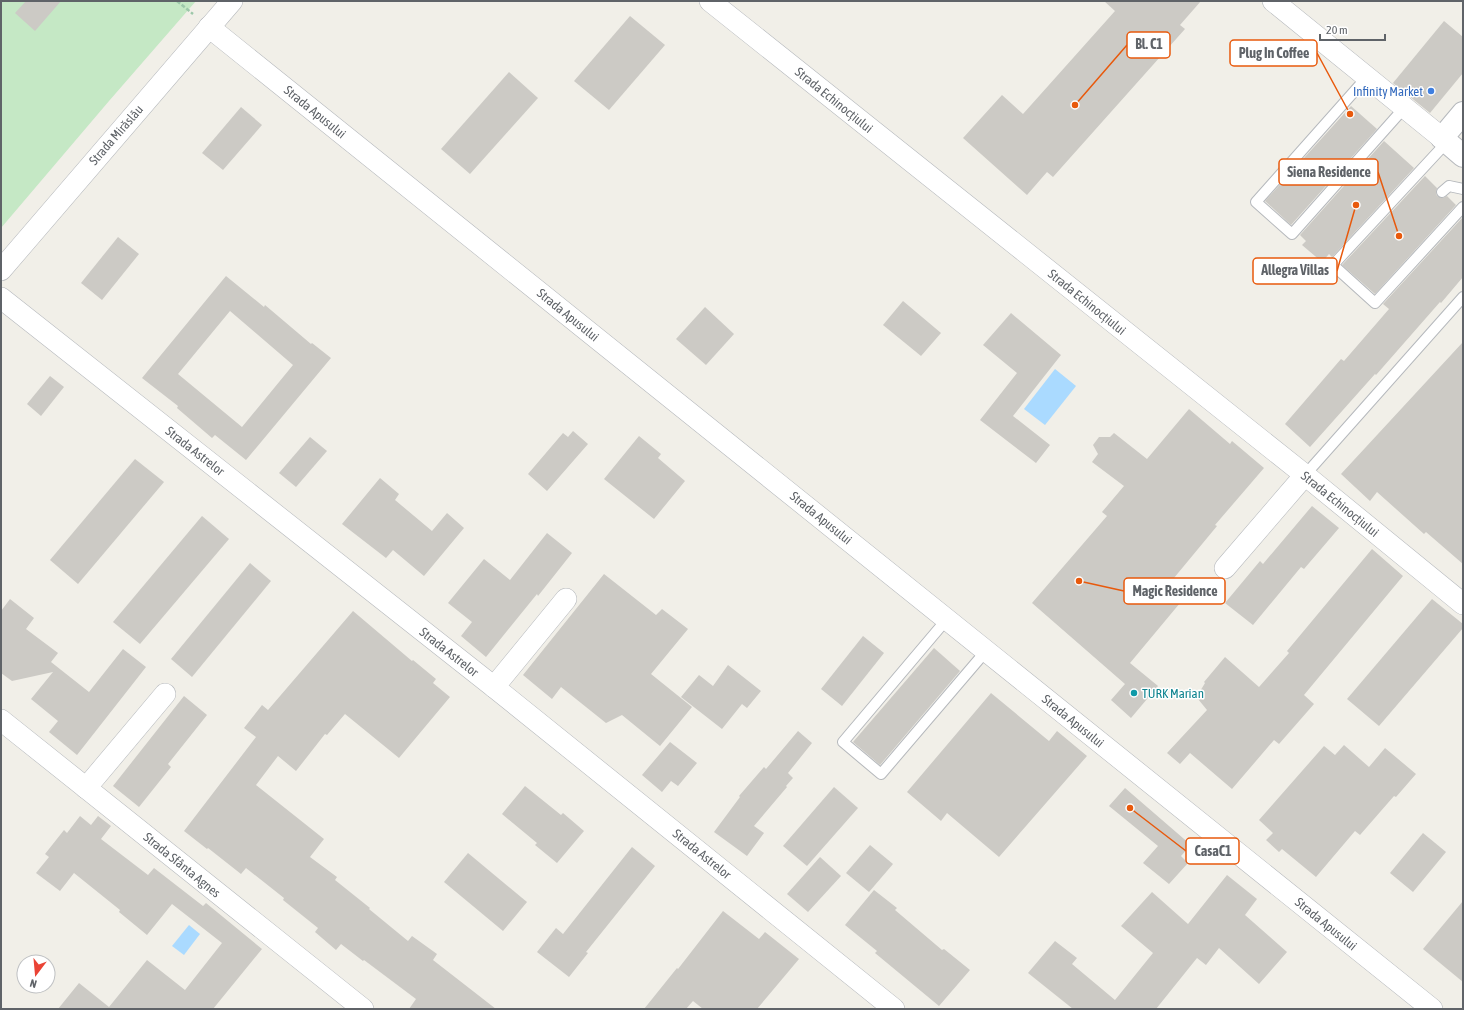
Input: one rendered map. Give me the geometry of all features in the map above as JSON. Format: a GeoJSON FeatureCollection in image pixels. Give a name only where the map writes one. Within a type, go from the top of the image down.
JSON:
{"type":"FeatureCollection","features":[{"type":"Feature","properties":{"kind":"street","name":"Strada Mirăslău"},"geometry":{"type":"LineString","coordinates":[[1,270],[232,1]]}},
{"type":"Feature","properties":{"kind":"street","name":"Strada Echinocțiului"},"geometry":{"type":"LineString","coordinates":[[710,1],[1305,475],[1463,604]]}},
{"type":"Feature","properties":{"kind":"street"},"geometry":{"type":"LineString","coordinates":[[1273,1],[1405,107],[1463,156]]}},
{"type":"Feature","properties":{"kind":"street","name":"Strada Apusului"},"geometry":{"type":"LineString","coordinates":[[209,27],[1432,1009]]}},
{"type":"Feature","properties":{"kind":"street"},"geometry":{"type":"LineString","coordinates":[[1444,140],[1463,113]]}},
{"type":"Feature","properties":{"kind":"street","name":"Strada Astrelor"},"geometry":{"type":"LineString","coordinates":[[1,298],[494,687],[894,1009]]}},
{"type":"Feature","properties":{"kind":"street"},"geometry":{"type":"LineString","coordinates":[[1225,568],[1305,475]]}},
{"type":"Feature","properties":{"kind":"street"},"geometry":{"type":"LineString","coordinates":[[494,687],[566,599]]}},
{"type":"Feature","properties":{"kind":"street"},"geometry":{"type":"LineString","coordinates":[[86,788],[165,694]]}},
{"type":"Feature","properties":{"kind":"street","name":"Strada Sfânta Agnes"},"geometry":{"type":"LineString","coordinates":[[1,720],[363,1009]]}},
{"type":"Feature","properties":{"kind":"lane"},"geometry":{"type":"LineString","coordinates":[[1367,77],[1256,202],[1292,234],[1405,107]]}},
{"type":"Feature","properties":{"kind":"lane"},"geometry":{"type":"LineString","coordinates":[[1444,140],[1333,265],[1375,303],[1463,207]]}},
{"type":"Feature","properties":{"kind":"lane"},"geometry":{"type":"LineString","coordinates":[[1442,192],[1449,186],[1463,189]]}},
{"type":"Feature","properties":{"kind":"lane"},"geometry":{"type":"LineString","coordinates":[[1305,475],[1463,297]]}},
{"type":"Feature","properties":{"kind":"lane"},"geometry":{"type":"LineString","coordinates":[[947,619],[843,742],[881,774],[986,651]]}},
{"type":"Feature","properties":{"kind":"green space"},"geometry":{"type":"Polygon","coordinates":[[[1,1],[196,1],[1,228],[1,1]]]}},
{"type":"Feature","properties":{"kind":"water"},"geometry":{"type":"Polygon","coordinates":[[[1055,369],[1076,386],[1045,425],[1024,409],[1055,369]]]}},
{"type":"Feature","properties":{"kind":"water"},"geometry":{"type":"Polygon","coordinates":[[[189,925],[200,934],[184,955],[172,946],[189,925]]]}},
{"type":"Feature","properties":{"kind":"building"},"geometry":{"type":"Polygon","coordinates":[[[26,1],[61,1],[35,31],[15,13],[26,1]]]}},
{"type":"Feature","properties":{"kind":"building"},"geometry":{"type":"Polygon","coordinates":[[[1104,1],[1201,1],[1180,25],[1185,29],[1053,177],[1047,172],[1027,195],[963,138],[1002,95],[1023,114],[1115,11],[1104,1]]]}},
{"type":"Feature","properties":{"kind":"building"},"geometry":{"type":"Polygon","coordinates":[[[630,16],[665,45],[609,110],[574,81],[630,16]]]}},
{"type":"Feature","properties":{"kind":"building"},"geometry":{"type":"Polygon","coordinates":[[[1444,21],[1463,37],[1463,73],[1430,113],[1393,83],[1444,21]]]}},
{"type":"Feature","properties":{"kind":"building"},"geometry":{"type":"Polygon","coordinates":[[[509,72],[538,98],[470,174],[441,149],[509,72]]]}},
{"type":"Feature","properties":{"kind":"building"},"geometry":{"type":"Polygon","coordinates":[[[1351,106],[1377,129],[1291,225],[1265,201],[1351,106]]]}},
{"type":"Feature","properties":{"kind":"building"},"geometry":{"type":"Polygon","coordinates":[[[241,107],[262,125],[223,170],[202,153],[241,107]]]}},
{"type":"Feature","properties":{"kind":"building"},"geometry":{"type":"Polygon","coordinates":[[[1384,141],[1414,168],[1332,257],[1329,254],[1322,262],[1302,245],[1306,241],[1300,235],[1384,141]]]}},
{"type":"Feature","properties":{"kind":"building"},"geometry":{"type":"Polygon","coordinates":[[[1425,176],[1437,188],[1437,196],[1443,198],[1447,196],[1456,205],[1375,294],[1342,265],[1425,176]]]}},
{"type":"Feature","properties":{"kind":"building"},"geometry":{"type":"Polygon","coordinates":[[[1463,217],[1463,277],[1310,447],[1285,424],[1341,359],[1344,361],[1389,309],[1383,304],[1463,217]]]}},
{"type":"Feature","properties":{"kind":"building"},"geometry":{"type":"Polygon","coordinates":[[[118,237],[139,254],[102,300],[81,283],[118,237]]]}},
{"type":"Feature","properties":{"kind":"building"},"geometry":{"type":"Polygon","coordinates":[[[226,276],[264,307],[265,305],[311,344],[312,343],[331,358],[246,460],[215,435],[212,438],[177,408],[178,406],[142,378],[226,276]],[[230,311],[178,374],[242,427],[293,365],[230,311]]]}},
{"type":"Feature","properties":{"kind":"building"},"geometry":{"type":"Polygon","coordinates":[[[903,301],[941,333],[921,356],[883,325],[903,301]]]}},
{"type":"Feature","properties":{"kind":"building"},"geometry":{"type":"Polygon","coordinates":[[[705,307],[734,334],[706,365],[676,339],[705,307]]]}},
{"type":"Feature","properties":{"kind":"building"},"geometry":{"type":"Polygon","coordinates":[[[1011,313],[1061,355],[1013,416],[1050,445],[1036,463],[980,420],[1017,373],[983,345],[1011,313]]]}},
{"type":"Feature","properties":{"kind":"building"},"geometry":{"type":"Polygon","coordinates":[[[1463,342],[1463,564],[1426,532],[1424,534],[1377,492],[1370,501],[1341,474],[1463,342]]]}},
{"type":"Feature","properties":{"kind":"building"},"geometry":{"type":"Polygon","coordinates":[[[50,376],[64,387],[41,416],[27,404],[50,376]]]}},
{"type":"Feature","properties":{"kind":"building"},"geometry":{"type":"Polygon","coordinates":[[[1189,409],[1230,444],[1232,441],[1264,468],[1215,525],[1217,526],[1164,590],[1180,603],[1130,663],[1158,686],[1131,718],[1111,700],[1125,684],[1032,603],[1107,516],[1102,512],[1124,486],[1092,462],[1098,454],[1093,445],[1099,437],[1110,437],[1114,433],[1147,459],[1189,409]]]}},
{"type":"Feature","properties":{"kind":"building"},"geometry":{"type":"Polygon","coordinates":[[[573,431],[588,444],[547,491],[528,474],[563,433],[568,437],[573,431]]]}},
{"type":"Feature","properties":{"kind":"building"},"geometry":{"type":"Polygon","coordinates":[[[639,436],[661,454],[658,458],[685,481],[654,519],[604,479],[639,436]]]}},
{"type":"Feature","properties":{"kind":"building"},"geometry":{"type":"Polygon","coordinates":[[[310,437],[327,451],[296,487],[279,473],[310,437]]]}},
{"type":"Feature","properties":{"kind":"building"},"geometry":{"type":"Polygon","coordinates":[[[135,459],[164,482],[78,584],[50,560],[135,459]]]}},
{"type":"Feature","properties":{"kind":"building"},"geometry":{"type":"Polygon","coordinates":[[[380,478],[399,494],[395,500],[432,531],[447,513],[464,528],[424,576],[393,550],[386,558],[342,524],[380,478]]]}},
{"type":"Feature","properties":{"kind":"building"},"geometry":{"type":"Polygon","coordinates":[[[1312,506],[1339,528],[1304,569],[1301,567],[1253,625],[1225,603],[1260,561],[1263,564],[1312,506]]]}},
{"type":"Feature","properties":{"kind":"building"},"geometry":{"type":"Polygon","coordinates":[[[202,516],[229,539],[140,644],[113,622],[202,516]]]}},
{"type":"Feature","properties":{"kind":"building"},"geometry":{"type":"Polygon","coordinates":[[[547,533],[572,553],[538,596],[537,594],[486,657],[461,636],[472,622],[448,603],[484,559],[510,580],[547,533]]]}},
{"type":"Feature","properties":{"kind":"building"},"geometry":{"type":"Polygon","coordinates":[[[1372,549],[1403,576],[1304,695],[1314,704],[1279,744],[1274,740],[1232,789],[1190,753],[1180,764],[1167,753],[1207,710],[1198,699],[1199,693],[1205,683],[1204,682],[1225,657],[1259,687],[1289,653],[1287,651],[1372,549]]]}},
{"type":"Feature","properties":{"kind":"building"},"geometry":{"type":"Polygon","coordinates":[[[250,563],[271,581],[192,677],[171,659],[250,563]]]}},
{"type":"Feature","properties":{"kind":"building"},"geometry":{"type":"Polygon","coordinates":[[[604,574],[656,615],[662,609],[688,629],[651,674],[692,707],[660,746],[622,715],[606,723],[561,687],[552,699],[523,675],[604,574]]]}},
{"type":"Feature","properties":{"kind":"building"},"geometry":{"type":"Polygon","coordinates":[[[10,599],[34,618],[26,629],[58,653],[51,662],[89,692],[123,649],[146,667],[77,755],[49,732],[58,721],[31,699],[53,672],[12,681],[1,673],[1,611],[10,599]]]}},
{"type":"Feature","properties":{"kind":"building"},"geometry":{"type":"Polygon","coordinates":[[[1432,599],[1463,624],[1463,628],[1379,726],[1347,699],[1432,599]]]}},
{"type":"Feature","properties":{"kind":"building"},"geometry":{"type":"Polygon","coordinates":[[[353,611],[412,661],[413,660],[436,679],[433,683],[450,697],[399,758],[345,714],[327,735],[325,734],[296,771],[278,756],[256,785],[324,839],[310,857],[337,877],[335,880],[408,941],[412,936],[437,954],[433,960],[496,1009],[409,1009],[416,999],[341,944],[336,950],[315,932],[318,928],[283,900],[284,898],[246,868],[241,874],[184,831],[256,737],[244,728],[262,705],[268,710],[353,611]]]}},
{"type":"Feature","properties":{"kind":"building"},"geometry":{"type":"Polygon","coordinates":[[[863,636],[884,653],[842,706],[821,689],[863,636]]]}},
{"type":"Feature","properties":{"kind":"building"},"geometry":{"type":"Polygon","coordinates":[[[934,648],[960,671],[880,765],[853,742],[934,648]]]}},
{"type":"Feature","properties":{"kind":"building"},"geometry":{"type":"Polygon","coordinates":[[[728,665],[761,691],[747,708],[742,704],[722,729],[681,697],[699,675],[713,686],[728,665]]]}},
{"type":"Feature","properties":{"kind":"building"},"geometry":{"type":"Polygon","coordinates":[[[991,693],[1049,741],[1057,731],[1087,756],[999,857],[947,813],[941,821],[907,792],[991,693]]]}},
{"type":"Feature","properties":{"kind":"building"},"geometry":{"type":"Polygon","coordinates":[[[184,696],[207,715],[168,764],[171,767],[139,807],[113,786],[184,696]]]}},
{"type":"Feature","properties":{"kind":"building"},"geometry":{"type":"Polygon","coordinates":[[[798,731],[812,743],[788,773],[793,778],[786,786],[787,787],[754,826],[764,833],[747,856],[714,832],[740,797],[739,796],[764,767],[766,769],[798,731]]]}},
{"type":"Feature","properties":{"kind":"building"},"geometry":{"type":"Polygon","coordinates":[[[670,742],[697,763],[678,786],[671,781],[662,792],[642,775],[670,742]]]}},
{"type":"Feature","properties":{"kind":"building"},"geometry":{"type":"Polygon","coordinates":[[[1344,745],[1369,767],[1385,748],[1416,774],[1396,797],[1394,796],[1360,835],[1355,831],[1316,877],[1282,849],[1279,852],[1266,840],[1273,833],[1259,820],[1324,746],[1335,755],[1344,745]]]}},
{"type":"Feature","properties":{"kind":"building"},"geometry":{"type":"Polygon","coordinates":[[[525,786],[561,815],[563,813],[584,831],[557,863],[535,845],[537,843],[502,814],[525,786]]]}},
{"type":"Feature","properties":{"kind":"building"},"geometry":{"type":"Polygon","coordinates":[[[834,787],[858,808],[807,866],[783,846],[834,787]]]}},
{"type":"Feature","properties":{"kind":"building"},"geometry":{"type":"Polygon","coordinates":[[[1125,788],[1191,845],[1181,856],[1188,863],[1169,884],[1143,863],[1158,846],[1109,806],[1125,788]]]}},
{"type":"Feature","properties":{"kind":"building"},"geometry":{"type":"Polygon","coordinates":[[[80,816],[91,825],[98,816],[111,826],[101,839],[148,875],[154,868],[203,906],[206,903],[262,949],[213,1009],[58,1009],[79,983],[109,1007],[147,960],[185,990],[222,943],[172,904],[147,935],[119,912],[120,910],[74,873],[60,891],[36,873],[49,857],[45,854],[64,830],[67,833],[80,816]]]}},
{"type":"Feature","properties":{"kind":"building"},"geometry":{"type":"Polygon","coordinates":[[[1423,833],[1446,852],[1413,892],[1390,873],[1423,833]]]}},
{"type":"Feature","properties":{"kind":"building"},"geometry":{"type":"Polygon","coordinates":[[[870,845],[893,864],[869,892],[846,873],[870,845]]]}},
{"type":"Feature","properties":{"kind":"building"},"geometry":{"type":"Polygon","coordinates":[[[632,847],[655,866],[586,952],[588,953],[569,977],[537,952],[556,928],[563,934],[632,847]]]}},
{"type":"Feature","properties":{"kind":"building"},"geometry":{"type":"Polygon","coordinates":[[[468,853],[527,902],[503,931],[444,882],[468,853]]]}},
{"type":"Feature","properties":{"kind":"building"},"geometry":{"type":"Polygon","coordinates":[[[820,857],[841,876],[808,912],[787,894],[820,857]]]}},
{"type":"Feature","properties":{"kind":"building"},"geometry":{"type":"Polygon","coordinates":[[[1227,875],[1257,899],[1245,915],[1287,952],[1259,984],[1219,948],[1206,965],[1197,958],[1156,1009],[1073,1009],[1028,973],[1055,941],[1077,958],[1072,964],[1115,1000],[1153,953],[1121,926],[1152,892],[1188,924],[1227,875]]]}},
{"type":"Feature","properties":{"kind":"building"},"geometry":{"type":"Polygon","coordinates":[[[874,890],[897,908],[895,910],[942,950],[944,949],[970,970],[939,1006],[875,953],[877,951],[845,925],[874,890]]]}},
{"type":"Feature","properties":{"kind":"building"},"geometry":{"type":"Polygon","coordinates":[[[1463,901],[1463,982],[1423,949],[1463,901]]]}},
{"type":"Feature","properties":{"kind":"building"},"geometry":{"type":"Polygon","coordinates":[[[723,911],[759,939],[765,932],[799,959],[757,1009],[703,1009],[693,1001],[686,1009],[644,1009],[677,968],[678,969],[723,911]]]}},
{"type":"Feature","properties":{"kind":"place","name":"Infinity Market"},"geometry":{"type":"Point","coordinates":[1431,91]}},
{"type":"Feature","properties":{"kind":"place","name":"Bl. C1"},"geometry":{"type":"Point","coordinates":[1075,105]}},
{"type":"Feature","properties":{"kind":"place","name":"Plug In Coffee"},"geometry":{"type":"Point","coordinates":[1350,114]}},
{"type":"Feature","properties":{"kind":"place","name":"Allegra Villas"},"geometry":{"type":"Point","coordinates":[1356,205]}},
{"type":"Feature","properties":{"kind":"place","name":"Siena Residence"},"geometry":{"type":"Point","coordinates":[1399,236]}},
{"type":"Feature","properties":{"kind":"place","name":"Magic Residence"},"geometry":{"type":"Point","coordinates":[1079,581]}},
{"type":"Feature","properties":{"kind":"place","name":"TURK Marian"},"geometry":{"type":"Point","coordinates":[1134,693]}},
{"type":"Feature","properties":{"kind":"place","name":"CasaC1"},"geometry":{"type":"Point","coordinates":[1130,808]}}]}
